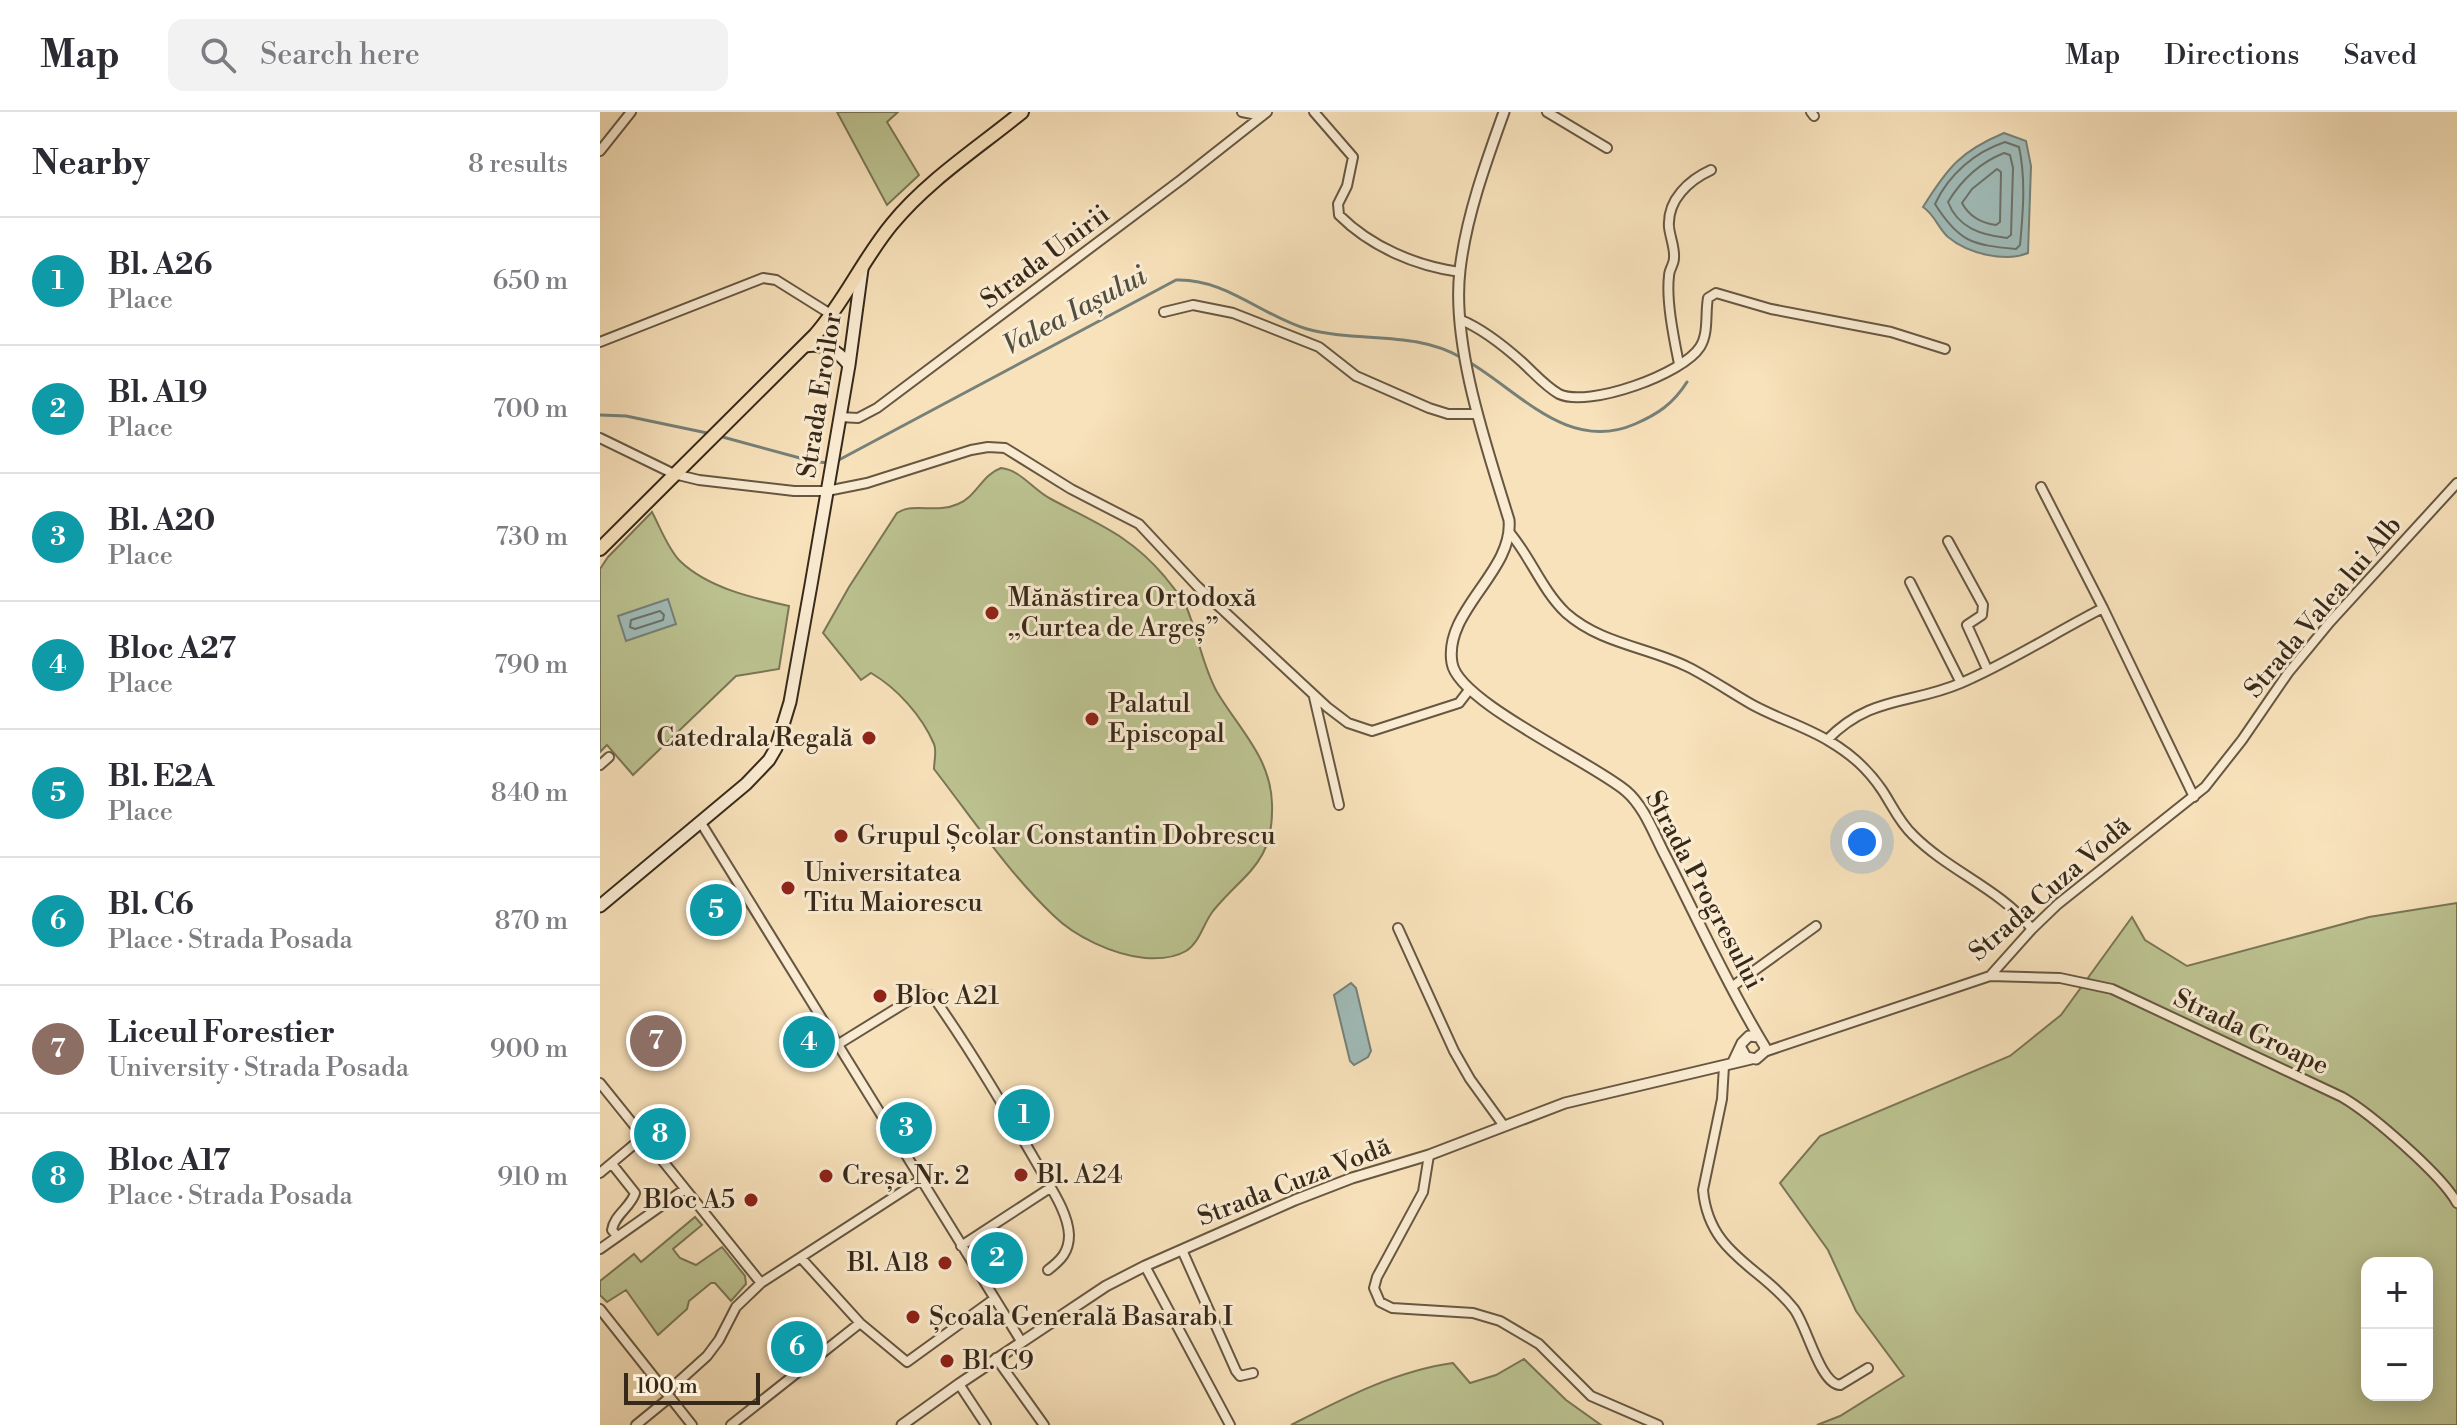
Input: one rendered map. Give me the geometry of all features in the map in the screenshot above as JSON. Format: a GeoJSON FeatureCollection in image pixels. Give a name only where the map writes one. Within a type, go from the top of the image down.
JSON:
{"type":"FeatureCollection","features":[{"type":"Feature","properties":{"kind":"main road","name":"Strada Eroilor"},"geometry":{"type":"LineString","coordinates":[[701,823],[762,768],[776,748],[790,702],[849,365],[862,269],[878,243],[912,202],[1022,112]]}},
{"type":"Feature","properties":{"kind":"main road"},"geometry":{"type":"LineString","coordinates":[[600,549],[805,346],[832,315],[862,269]]}},
{"type":"Feature","properties":{"kind":"main road"},"geometry":{"type":"LineString","coordinates":[[805,346],[817,344],[828,347],[849,365]]}},
{"type":"Feature","properties":{"kind":"main road"},"geometry":{"type":"LineString","coordinates":[[600,906],[701,823]]}},
{"type":"Feature","properties":{"kind":"street"},"geometry":{"type":"LineString","coordinates":[[600,151],[631,112]]}},
{"type":"Feature","properties":{"kind":"street"},"geometry":{"type":"LineString","coordinates":[[1242,112],[1264,114]]}},
{"type":"Feature","properties":{"kind":"street"},"geometry":{"type":"LineString","coordinates":[[1314,112],[1353,157],[1347,186],[1338,204],[1339,215],[1397,255],[1435,268],[1460,272]]}},
{"type":"Feature","properties":{"kind":"street"},"geometry":{"type":"LineString","coordinates":[[600,438],[674,474],[771,489],[870,482],[971,450],[1005,448],[1071,489],[1139,524],[1197,586],[1348,723],[1372,731],[1459,703],[1469,690],[1452,668],[1453,640],[1506,547],[1510,533],[1509,520],[1477,414],[1461,320],[1460,272],[1469,225],[1504,112]]}},
{"type":"Feature","properties":{"kind":"street"},"geometry":{"type":"LineString","coordinates":[[1547,112],[1607,148]]}},
{"type":"Feature","properties":{"kind":"street","name":"Strada Unirii"},"geometry":{"type":"LineString","coordinates":[[840,417],[858,418],[877,408],[1264,114]]}},
{"type":"Feature","properties":{"kind":"street"},"geometry":{"type":"LineString","coordinates":[[1679,364],[1671,323],[1668,282],[1675,256],[1669,215],[1680,192],[1695,178],[1711,170]]}},
{"type":"Feature","properties":{"kind":"street"},"geometry":{"type":"LineString","coordinates":[[600,342],[763,278],[776,280],[832,315]]}},
{"type":"Feature","properties":{"kind":"street"},"geometry":{"type":"LineString","coordinates":[[1461,320],[1496,342],[1550,389],[1576,399],[1630,388],[1679,364],[1701,346],[1705,336],[1708,298],[1716,293],[1771,309],[1891,332],[1945,349]]}},
{"type":"Feature","properties":{"kind":"street"},"geometry":{"type":"LineString","coordinates":[[1164,312],[1193,305],[1233,313],[1319,347],[1356,376],[1419,404],[1448,414],[1477,414]]}},
{"type":"Feature","properties":{"kind":"street","name":"Strada Valea lui Alb"},"geometry":{"type":"LineString","coordinates":[[2194,797],[2242,740],[2288,673],[2330,622],[2457,483]]}},
{"type":"Feature","properties":{"kind":"street"},"geometry":{"type":"LineString","coordinates":[[2041,487],[2194,797]]}},
{"type":"Feature","properties":{"kind":"street"},"geometry":{"type":"LineString","coordinates":[[1510,533],[1523,548],[1549,593],[1585,627],[1689,668],[1753,705],[1827,740],[1865,768],[1913,835],[1958,872],[2005,901],[2032,929]]}},
{"type":"Feature","properties":{"kind":"street"},"geometry":{"type":"LineString","coordinates":[[1948,541],[1983,605],[1982,615],[1967,625],[1987,669]]}},
{"type":"Feature","properties":{"kind":"street"},"geometry":{"type":"LineString","coordinates":[[1910,582],[1961,683]]}},
{"type":"Feature","properties":{"kind":"street"},"geometry":{"type":"LineString","coordinates":[[1827,740],[1842,725],[1865,711],[1961,683],[2103,608]]}},
{"type":"Feature","properties":{"kind":"street","name":"Strada Progresului"},"geometry":{"type":"LineString","coordinates":[[1469,690],[1619,785],[1634,799],[1762,1044]]}},
{"type":"Feature","properties":{"kind":"street"},"geometry":{"type":"LineString","coordinates":[[1314,694],[1339,805]]}},
{"type":"Feature","properties":{"kind":"street"},"geometry":{"type":"LineString","coordinates":[[600,765],[609,757]]}},
{"type":"Feature","properties":{"kind":"street","name":"Strada Cuza Vodă"},"geometry":{"type":"LineString","coordinates":[[902,1425],[914,1422],[959,1384],[1106,1286],[1322,1189],[1429,1155],[1551,1108],[1601,1093],[1756,1059],[1762,1044],[1780,1045],[1907,1006],[1990,976],[2032,929],[2087,879],[2194,797]]}},
{"type":"Feature","properties":{"kind":"street"},"geometry":{"type":"LineString","coordinates":[[701,823],[1021,1341]]}},
{"type":"Feature","properties":{"kind":"street"},"geometry":{"type":"LineString","coordinates":[[1733,986],[1816,926]]}},
{"type":"Feature","properties":{"kind":"street"},"geometry":{"type":"LineString","coordinates":[[1398,928],[1454,1051],[1475,1087],[1504,1126]]}},
{"type":"Feature","properties":{"kind":"street","name":"Strada Groape"},"geometry":{"type":"LineString","coordinates":[[1990,976],[2069,979],[2112,989],[2342,1097],[2367,1113],[2399,1142],[2447,1188],[2457,1203]]}},
{"type":"Feature","properties":{"kind":"street"},"geometry":{"type":"LineString","coordinates":[[837,1045],[918,995],[930,995],[1015,1126],[1063,1213],[1069,1237],[1063,1259],[1048,1270]]}},
{"type":"Feature","properties":{"kind":"street","name":"Strada Progresului"},"geometry":{"type":"LineString","coordinates":[[1743,1043],[1747,1017]]}},
{"type":"Feature","properties":{"kind":"street"},"geometry":{"type":"LineString","coordinates":[[1762,1044],[1749,1036],[1728,1064],[1703,1190],[1709,1212],[1719,1235],[1738,1260],[1774,1288],[1798,1313],[1821,1366],[1834,1385],[1840,1385],[1868,1368]]}},
{"type":"Feature","properties":{"kind":"street"},"geometry":{"type":"LineString","coordinates":[[1743,1043],[1746,1057],[1751,1059]]}},
{"type":"Feature","properties":{"kind":"street"},"geometry":{"type":"LineString","coordinates":[[600,1083],[761,1283]]}},
{"type":"Feature","properties":{"kind":"street"},"geometry":{"type":"LineString","coordinates":[[600,1173],[643,1137]]}},
{"type":"Feature","properties":{"kind":"street"},"geometry":{"type":"LineString","coordinates":[[1429,1155],[1423,1192],[1377,1277],[1375,1294],[1380,1302],[1392,1308],[1473,1313],[1500,1321],[1539,1344],[1591,1396],[1658,1425]]}},
{"type":"Feature","properties":{"kind":"street"},"geometry":{"type":"LineString","coordinates":[[612,1164],[635,1193],[628,1207],[612,1224],[617,1236]]}},
{"type":"Feature","properties":{"kind":"street"},"geometry":{"type":"LineString","coordinates":[[636,1425],[707,1356],[736,1307],[761,1283],[920,1180]]}},
{"type":"Feature","properties":{"kind":"street"},"geometry":{"type":"LineString","coordinates":[[961,1246],[1050,1188]]}},
{"type":"Feature","properties":{"kind":"street"},"geometry":{"type":"LineString","coordinates":[[600,1249],[685,1189]]}},
{"type":"Feature","properties":{"kind":"street"},"geometry":{"type":"LineString","coordinates":[[1182,1250],[1236,1371],[1240,1376],[1253,1373]]}},
{"type":"Feature","properties":{"kind":"street"},"geometry":{"type":"LineString","coordinates":[[801,1258],[860,1323],[907,1362],[994,1299]]}},
{"type":"Feature","properties":{"kind":"street"},"geometry":{"type":"LineString","coordinates":[[1145,1266],[1230,1425]]}},
{"type":"Feature","properties":{"kind":"street"},"geometry":{"type":"LineString","coordinates":[[600,1309],[692,1425]]}},
{"type":"Feature","properties":{"kind":"street"},"geometry":{"type":"LineString","coordinates":[[731,1425],[860,1323]]}},
{"type":"Feature","properties":{"kind":"street"},"geometry":{"type":"LineString","coordinates":[[996,1358],[1044,1425]]}},
{"type":"Feature","properties":{"kind":"street"},"geometry":{"type":"LineString","coordinates":[[959,1384],[986,1425]]}},
{"type":"Feature","properties":{"kind":"green space"},"geometry":{"type":"Polygon","coordinates":[[[837,112],[898,112],[887,122],[919,175],[887,205],[837,112]]]}},
{"type":"Feature","properties":{"kind":"green space"},"geometry":{"type":"Polygon","coordinates":[[[1001,468],[1015,472],[1045,495],[1126,540],[1165,577],[1186,606],[1217,692],[1266,772],[1272,804],[1268,841],[1263,854],[1213,911],[1195,943],[1176,955],[1150,958],[1108,949],[1084,937],[1053,915],[1006,863],[934,769],[934,744],[916,713],[890,686],[871,673],[861,680],[823,633],[897,513],[911,508],[942,508],[958,504],[1001,468]]]}},
{"type":"Feature","properties":{"kind":"green space"},"geometry":{"type":"Polygon","coordinates":[[[652,512],[672,550],[691,570],[732,591],[789,606],[779,669],[736,676],[633,775],[607,745],[600,752],[600,569],[652,512]]]}},
{"type":"Feature","properties":{"kind":"green space"},"geometry":{"type":"Polygon","coordinates":[[[2457,903],[2457,1425],[1817,1425],[1840,1416],[1904,1376],[1856,1311],[1828,1250],[1780,1183],[1820,1136],[2010,1056],[2061,1015],[2132,917],[2145,940],[2187,966],[2369,917],[2457,903]]]}},
{"type":"Feature","properties":{"kind":"green space"},"geometry":{"type":"Polygon","coordinates":[[[695,1217],[702,1225],[673,1249],[680,1258],[696,1265],[722,1247],[745,1276],[746,1284],[731,1301],[715,1283],[711,1283],[689,1301],[687,1309],[658,1335],[626,1290],[607,1302],[600,1295],[600,1281],[634,1254],[641,1262],[695,1217]]]}},
{"type":"Feature","properties":{"kind":"green space"},"geometry":{"type":"Polygon","coordinates":[[[1524,1359],[1566,1400],[1601,1425],[1291,1425],[1369,1387],[1410,1372],[1453,1363],[1470,1383],[1496,1375],[1524,1359]]]}},
{"type":"Feature","properties":{"kind":"water"},"geometry":{"type":"Polygon","coordinates":[[[2004,133],[2026,141],[2031,166],[2028,253],[1998,257],[1956,243],[1923,207],[1957,162],[2004,133]]]}},
{"type":"Feature","properties":{"kind":"water"},"geometry":{"type":"Polygon","coordinates":[[[668,599],[676,624],[626,641],[618,616],[668,599]]]}},
{"type":"Feature","properties":{"kind":"water"},"geometry":{"type":"Polygon","coordinates":[[[1351,983],[1356,988],[1371,1051],[1368,1057],[1354,1065],[1350,1061],[1334,995],[1351,983]]]}},
{"type":"Feature","properties":{"kind":"waterway","name":"Valea Iașului"},"geometry":{"type":"LineString","coordinates":[[835,462],[1176,280],[1211,285],[1307,329],[1346,336],[1406,340],[1444,349],[1462,358]]}},
{"type":"Feature","properties":{"kind":"waterway","name":"Valea Iașului"},"geometry":{"type":"LineString","coordinates":[[1469,362],[1547,416],[1589,431],[1611,431],[1635,424],[1658,412],[1687,382]]}},
{"type":"Feature","properties":{"kind":"waterway","name":"Valea Iașului"},"geometry":{"type":"LineString","coordinates":[[600,415],[626,416],[712,434]]}},
{"type":"Feature","properties":{"kind":"waterway","name":"Valea Iașului"},"geometry":{"type":"LineString","coordinates":[[719,436],[828,463]]}},
{"type":"Feature","properties":{"kind":"place","name":"Mănăstirea Ortodoxă „Curtea de Argeș”"},"geometry":{"type":"Point","coordinates":[992,613]}},
{"type":"Feature","properties":{"kind":"place","name":"Palatul Episcopal"},"geometry":{"type":"Point","coordinates":[1092,719]}},
{"type":"Feature","properties":{"kind":"place","name":"Catedrala Regală"},"geometry":{"type":"Point","coordinates":[869,738]}},
{"type":"Feature","properties":{"kind":"place","name":"Grupul Școlar Constantin Dobrescu"},"geometry":{"type":"Point","coordinates":[841,836]}},
{"type":"Feature","properties":{"kind":"place","name":"Universitatea Titu Maiorescu"},"geometry":{"type":"Point","coordinates":[788,888]}},
{"type":"Feature","properties":{"kind":"place","name":"Bl. E2A"},"geometry":{"type":"Point","coordinates":[716,910]}},
{"type":"Feature","properties":{"kind":"place","name":"Bloc A21"},"geometry":{"type":"Point","coordinates":[880,996]}},
{"type":"Feature","properties":{"kind":"place","name":"Liceul Forestier"},"geometry":{"type":"Point","coordinates":[656,1041]}},
{"type":"Feature","properties":{"kind":"place","name":"Bloc A27"},"geometry":{"type":"Point","coordinates":[809,1042]}},
{"type":"Feature","properties":{"kind":"place","name":"Bl. A26"},"geometry":{"type":"Point","coordinates":[1024,1115]}},
{"type":"Feature","properties":{"kind":"place","name":"Bl. A20"},"geometry":{"type":"Point","coordinates":[906,1128]}},
{"type":"Feature","properties":{"kind":"place","name":"Bloc A17"},"geometry":{"type":"Point","coordinates":[660,1134]}},
{"type":"Feature","properties":{"kind":"place","name":"Bl. A24"},"geometry":{"type":"Point","coordinates":[1021,1175]}},
{"type":"Feature","properties":{"kind":"place","name":"Creșa Nr. 2"},"geometry":{"type":"Point","coordinates":[826,1176]}},
{"type":"Feature","properties":{"kind":"place","name":"Bloc A5"},"geometry":{"type":"Point","coordinates":[751,1200]}},
{"type":"Feature","properties":{"kind":"place","name":"Bl. A19"},"geometry":{"type":"Point","coordinates":[997,1258]}},
{"type":"Feature","properties":{"kind":"place","name":"Bl. A18"},"geometry":{"type":"Point","coordinates":[945,1263]}},
{"type":"Feature","properties":{"kind":"place","name":"Școala Generală Basarab I"},"geometry":{"type":"Point","coordinates":[913,1317]}},
{"type":"Feature","properties":{"kind":"place","name":"Bl. C6"},"geometry":{"type":"Point","coordinates":[797,1347]}},
{"type":"Feature","properties":{"kind":"place","name":"Bl. C9"},"geometry":{"type":"Point","coordinates":[947,1361]}}]}
